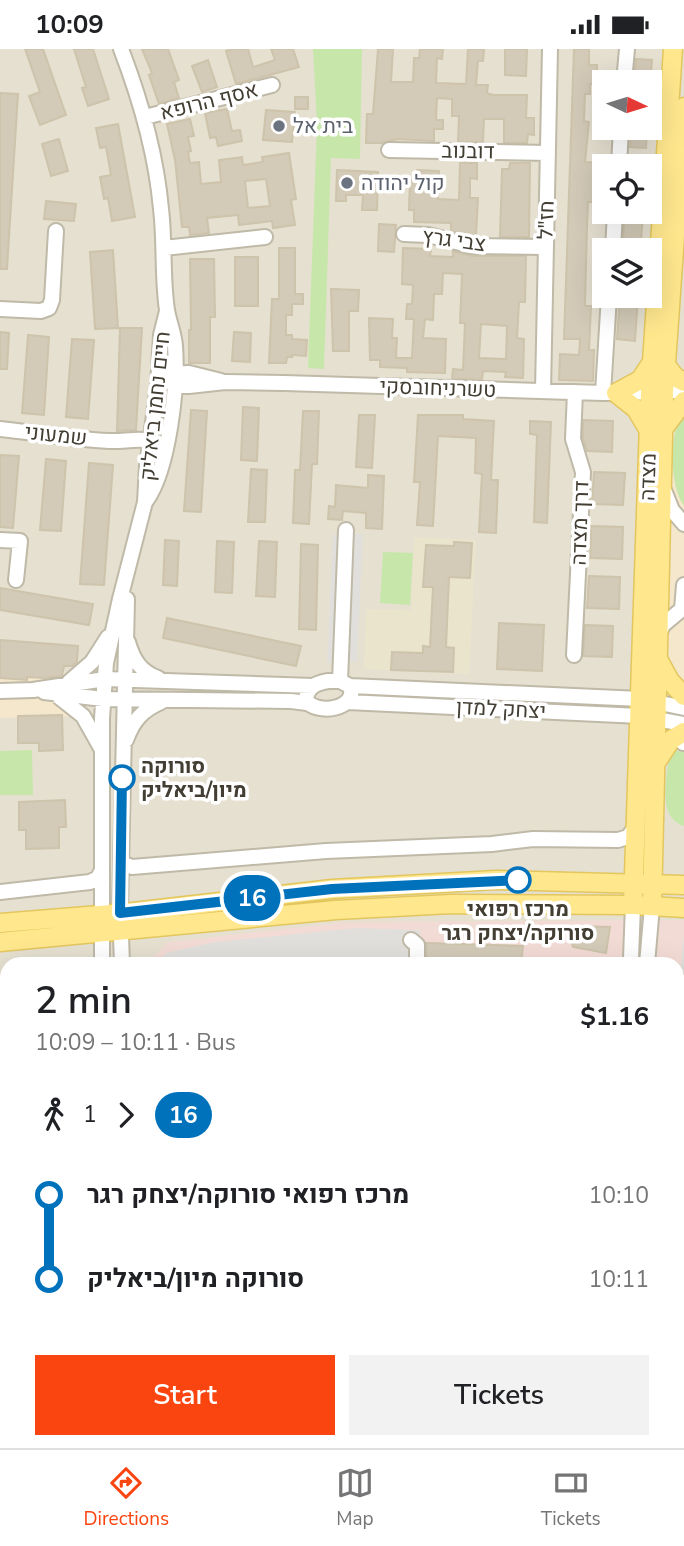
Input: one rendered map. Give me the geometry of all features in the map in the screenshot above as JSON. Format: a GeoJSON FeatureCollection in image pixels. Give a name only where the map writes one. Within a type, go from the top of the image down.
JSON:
{"type":"FeatureCollection","features":[{"type":"Feature","properties":{"kind":"main road","name":"מצדה"},"geometry":{"type":"LineString","coordinates":[[659,364],[673,49]]}},
{"type":"Feature","properties":{"kind":"main road","name":"מצדה"},"geometry":{"type":"LineString","coordinates":[[652,906],[643,883],[636,826],[648,708],[657,392],[684,107]]}},
{"type":"Feature","properties":{"kind":"main road"},"geometry":{"type":"LineString","coordinates":[[609,393],[640,380],[659,364],[684,382]]}},
{"type":"Feature","properties":{"kind":"main road"},"geometry":{"type":"LineString","coordinates":[[609,393],[636,409],[656,429],[684,401]]}},
{"type":"Feature","properties":{"kind":"main road","name":"מצדה"},"geometry":{"type":"LineString","coordinates":[[633,905],[643,883],[654,764],[648,708],[657,659],[658,636],[662,481],[656,429]]}},
{"type":"Feature","properties":{"kind":"main road"},"geometry":{"type":"LineString","coordinates":[[657,659],[670,681],[684,696]]}},
{"type":"Feature","properties":{"kind":"main road"},"geometry":{"type":"LineString","coordinates":[[654,764],[671,740],[684,732]]}},
{"type":"Feature","properties":{"kind":"main road"},"geometry":{"type":"LineString","coordinates":[[0,923],[120,913],[332,889],[496,880],[684,885]]}},
{"type":"Feature","properties":{"kind":"main road"},"geometry":{"type":"LineString","coordinates":[[0,942],[336,910],[438,905],[633,905],[684,908]]}},
{"type":"Feature","properties":{"kind":"street","name":"חיים נחמן ביאליק"},"geometry":{"type":"LineString","coordinates":[[121,49],[145,117],[161,207],[167,311],[174,336],[175,379],[165,448],[160,473],[145,502]]}},
{"type":"Feature","properties":{"kind":"street","name":"חז\"ל"},"geometry":{"type":"LineString","coordinates":[[543,391],[550,49]]}},
{"type":"Feature","properties":{"kind":"street"},"geometry":{"type":"LineString","coordinates":[[625,70],[627,49]]}},
{"type":"Feature","properties":{"kind":"street","name":"אסף הרופא"},"geometry":{"type":"LineString","coordinates":[[145,117],[272,85]]}},
{"type":"Feature","properties":{"kind":"street","name":"דובנוב"},"geometry":{"type":"LineString","coordinates":[[389,150],[548,153]]}},
{"type":"Feature","properties":{"kind":"street"},"geometry":{"type":"LineString","coordinates":[[0,309],[41,311],[49,308],[52,300],[56,231]]}},
{"type":"Feature","properties":{"kind":"street","name":"צבי גרץ"},"geometry":{"type":"LineString","coordinates":[[404,234],[428,235],[472,246],[545,247]]}},
{"type":"Feature","properties":{"kind":"street"},"geometry":{"type":"LineString","coordinates":[[164,248],[264,237]]}},
{"type":"Feature","properties":{"kind":"street"},"geometry":{"type":"LineString","coordinates":[[609,308],[609,393]]}},
{"type":"Feature","properties":{"kind":"street","name":"חיים נחמן ביאליק"},"geometry":{"type":"LineString","coordinates":[[102,957],[102,749],[105,679],[120,630],[127,576],[145,502],[161,335],[167,311]]}},
{"type":"Feature","properties":{"kind":"street","name":"טשרניחובסקי"},"geometry":{"type":"LineString","coordinates":[[159,377],[175,379],[201,375],[225,382],[609,393],[684,390]]}},
{"type":"Feature","properties":{"kind":"street","name":"דרך מצדה"},"geometry":{"type":"LineString","coordinates":[[574,655],[583,472],[573,439],[575,392]]}},
{"type":"Feature","properties":{"kind":"street","name":"שמעוני"},"geometry":{"type":"LineString","coordinates":[[0,429],[165,448]]}},
{"type":"Feature","properties":{"kind":"street"},"geometry":{"type":"LineString","coordinates":[[662,481],[673,510],[684,524]]}},
{"type":"Feature","properties":{"kind":"street"},"geometry":{"type":"LineString","coordinates":[[346,530],[345,684],[352,696],[347,702]]}},
{"type":"Feature","properties":{"kind":"street"},"geometry":{"type":"LineString","coordinates":[[0,540],[20,541],[16,580]]}},
{"type":"Feature","properties":{"kind":"street"},"geometry":{"type":"LineString","coordinates":[[658,636],[663,625],[682,610],[684,585]]}},
{"type":"Feature","properties":{"kind":"street","name":"חיים נחמן ביאליק"},"geometry":{"type":"LineString","coordinates":[[120,630],[125,680],[120,913],[122,957]]}},
{"type":"Feature","properties":{"kind":"street"},"geometry":{"type":"LineString","coordinates":[[61,689],[92,662],[120,630],[140,668],[153,677],[177,682]]}},
{"type":"Feature","properties":{"kind":"street"},"geometry":{"type":"LineString","coordinates":[[0,691],[61,689],[105,679],[313,686]]}},
{"type":"Feature","properties":{"kind":"street","name":"יצחק למדן"},"geometry":{"type":"LineString","coordinates":[[313,686],[328,681],[648,708]]}},
{"type":"Feature","properties":{"kind":"street"},"geometry":{"type":"LineString","coordinates":[[61,689],[103,699],[307,703],[308,691],[313,686]]}},
{"type":"Feature","properties":{"kind":"street"},"geometry":{"type":"LineString","coordinates":[[61,689],[83,716],[102,749]]}},
{"type":"Feature","properties":{"kind":"street"},"geometry":{"type":"LineString","coordinates":[[122,751],[131,727],[140,714],[160,702],[176,699]]}},
{"type":"Feature","properties":{"kind":"street","name":"יצחק למדן"},"geometry":{"type":"LineString","coordinates":[[307,703],[313,708],[325,709],[347,702],[648,708]]}},
{"type":"Feature","properties":{"kind":"street"},"geometry":{"type":"LineString","coordinates":[[648,708],[684,708]]}},
{"type":"Feature","properties":{"kind":"street"},"geometry":{"type":"LineString","coordinates":[[648,708],[684,724]]}},
{"type":"Feature","properties":{"kind":"street"},"geometry":{"type":"LineString","coordinates":[[121,858],[124,864],[132,867],[312,852],[492,844],[533,839],[618,840],[628,837],[636,826]]}},
{"type":"Feature","properties":{"kind":"street"},"geometry":{"type":"LineString","coordinates":[[0,892],[89,883],[98,878],[102,870]]}},
{"type":"Feature","properties":{"kind":"street"},"geometry":{"type":"LineString","coordinates":[[631,957],[633,905]]}},
{"type":"Feature","properties":{"kind":"street"},"geometry":{"type":"LineString","coordinates":[[648,957],[652,906]]}},
{"type":"Feature","properties":{"kind":"street"},"geometry":{"type":"LineString","coordinates":[[411,940],[417,945],[417,957]]}},
{"type":"Feature","properties":{"kind":"shaded area"},"geometry":{"type":"Polygon","coordinates":[[[0,49],[684,49],[684,957],[0,957],[0,49]]]}},
{"type":"Feature","properties":{"kind":"shaded area"},"geometry":{"type":"Polygon","coordinates":[[[684,409],[684,700],[662,694],[668,436],[684,409]]]}},
{"type":"Feature","properties":{"kind":"shaded area"},"geometry":{"type":"Polygon","coordinates":[[[363,534],[357,661],[327,663],[333,535],[363,534]]]}},
{"type":"Feature","properties":{"kind":"shaded area"},"geometry":{"type":"Polygon","coordinates":[[[414,537],[476,540],[469,674],[364,669],[366,609],[411,610],[414,537]]]}},
{"type":"Feature","properties":{"kind":"shaded area"},"geometry":{"type":"Polygon","coordinates":[[[81,673],[83,716],[0,718],[0,674],[81,673]]]}},
{"type":"Feature","properties":{"kind":"shaded area"},"geometry":{"type":"Polygon","coordinates":[[[684,920],[684,957],[153,957],[168,942],[346,922],[684,920]]]}},
{"type":"Feature","properties":{"kind":"shaded area"},"geometry":{"type":"Polygon","coordinates":[[[358,928],[421,930],[415,957],[163,957],[166,953],[215,942],[358,928]]]}},
{"type":"Feature","properties":{"kind":"green space"},"geometry":{"type":"Polygon","coordinates":[[[313,49],[362,49],[360,159],[331,158],[324,369],[308,368],[317,124],[313,49]]]}},
{"type":"Feature","properties":{"kind":"green space"},"geometry":{"type":"Polygon","coordinates":[[[684,414],[684,506],[676,486],[672,460],[675,433],[684,414]]]}},
{"type":"Feature","properties":{"kind":"green space"},"geometry":{"type":"Polygon","coordinates":[[[383,552],[413,553],[410,605],[380,603],[383,552]]]}},
{"type":"Feature","properties":{"kind":"green space"},"geometry":{"type":"Polygon","coordinates":[[[32,750],[33,795],[0,795],[0,751],[32,750]]]}},
{"type":"Feature","properties":{"kind":"green space"},"geometry":{"type":"Polygon","coordinates":[[[670,750],[684,752],[684,826],[675,821],[666,804],[670,750]]]}},
{"type":"Feature","properties":{"kind":"building"},"geometry":{"type":"Polygon","coordinates":[[[25,49],[43,49],[66,115],[40,125],[29,96],[40,92],[25,49]]]}},
{"type":"Feature","properties":{"kind":"building"},"geometry":{"type":"Polygon","coordinates":[[[74,49],[93,49],[109,99],[88,106],[82,88],[86,87],[74,49]]]}},
{"type":"Feature","properties":{"kind":"building"},"geometry":{"type":"Polygon","coordinates":[[[142,49],[168,49],[179,80],[174,82],[179,98],[159,104],[149,75],[152,73],[142,49]]]}},
{"type":"Feature","properties":{"kind":"building"},"geometry":{"type":"Polygon","coordinates":[[[248,49],[253,67],[275,60],[271,49],[293,49],[299,67],[236,84],[226,51],[248,49]]]}},
{"type":"Feature","properties":{"kind":"building"},"geometry":{"type":"Polygon","coordinates":[[[378,49],[393,49],[391,82],[413,82],[414,58],[419,58],[420,49],[443,49],[442,59],[437,58],[436,83],[466,84],[468,49],[484,49],[483,61],[478,61],[476,85],[488,85],[487,93],[493,95],[527,95],[526,118],[534,118],[534,135],[528,134],[527,143],[504,143],[504,119],[484,119],[483,142],[458,142],[459,116],[452,116],[452,99],[437,98],[436,120],[443,120],[443,129],[434,129],[434,141],[397,139],[366,143],[367,114],[373,114],[378,49]]]}},
{"type":"Feature","properties":{"kind":"building"},"geometry":{"type":"Polygon","coordinates":[[[505,49],[527,49],[526,76],[505,75],[505,49]]]}},
{"type":"Feature","properties":{"kind":"building"},"geometry":{"type":"Polygon","coordinates":[[[574,49],[589,49],[589,65],[597,65],[597,70],[592,70],[590,94],[585,94],[584,121],[589,122],[585,162],[592,162],[585,306],[591,306],[589,350],[594,350],[593,381],[559,380],[560,354],[579,355],[580,339],[564,339],[574,49]]]}},
{"type":"Feature","properties":{"kind":"building"},"geometry":{"type":"Polygon","coordinates":[[[636,59],[652,60],[651,70],[635,70],[636,59]]]}},
{"type":"Feature","properties":{"kind":"building"},"geometry":{"type":"Polygon","coordinates":[[[208,60],[217,87],[202,92],[192,66],[208,60]]]}},
{"type":"Feature","properties":{"kind":"building"},"geometry":{"type":"Polygon","coordinates":[[[0,93],[18,94],[7,269],[0,269],[0,93]]]}},
{"type":"Feature","properties":{"kind":"building"},"geometry":{"type":"Polygon","coordinates":[[[295,97],[308,97],[308,109],[295,109],[295,97]]]}},
{"type":"Feature","properties":{"kind":"building"},"geometry":{"type":"Polygon","coordinates":[[[227,109],[232,131],[240,130],[242,141],[218,146],[216,137],[210,138],[205,113],[227,109]]]}},
{"type":"Feature","properties":{"kind":"building","name":"בית אל"},"geometry":{"type":"Polygon","coordinates":[[[266,110],[295,112],[292,142],[263,140],[266,110]]]}},
{"type":"Feature","properties":{"kind":"building"},"geometry":{"type":"Polygon","coordinates":[[[190,119],[194,136],[188,137],[191,151],[188,152],[190,163],[199,162],[201,184],[221,182],[219,160],[242,157],[243,165],[263,162],[262,157],[289,153],[296,199],[291,200],[295,225],[273,228],[272,221],[239,225],[238,215],[207,218],[209,233],[190,235],[189,227],[182,227],[175,160],[167,124],[190,119]],[[266,179],[245,181],[248,208],[270,206],[266,179]]]}},
{"type":"Feature","properties":{"kind":"building"},"geometry":{"type":"Polygon","coordinates":[[[118,124],[135,217],[112,221],[108,198],[104,199],[100,177],[111,175],[106,147],[100,148],[96,128],[118,124]]]}},
{"type":"Feature","properties":{"kind":"building"},"geometry":{"type":"Polygon","coordinates":[[[59,139],[68,171],[51,176],[42,144],[59,139]]]}},
{"type":"Feature","properties":{"kind":"building"},"geometry":{"type":"Polygon","coordinates":[[[630,140],[646,140],[646,148],[630,147],[630,140]]]}},
{"type":"Feature","properties":{"kind":"building"},"geometry":{"type":"Polygon","coordinates":[[[460,163],[477,163],[477,179],[470,178],[470,198],[478,198],[476,236],[451,231],[451,223],[414,222],[414,210],[409,210],[410,180],[417,180],[417,170],[439,171],[438,199],[459,200],[460,163]]]}},
{"type":"Feature","properties":{"kind":"building"},"geometry":{"type":"Polygon","coordinates":[[[510,163],[530,163],[529,237],[500,237],[502,169],[509,169],[510,163]]]}},
{"type":"Feature","properties":{"kind":"building"},"geometry":{"type":"Polygon","coordinates":[[[337,170],[378,172],[377,210],[362,210],[363,195],[346,195],[346,201],[336,201],[337,170]]]}},
{"type":"Feature","properties":{"kind":"building"},"geometry":{"type":"Polygon","coordinates":[[[46,201],[76,204],[74,221],[44,219],[46,201]]]}},
{"type":"Feature","properties":{"kind":"building"},"geometry":{"type":"Polygon","coordinates":[[[379,224],[396,225],[394,252],[378,251],[379,224]]]}},
{"type":"Feature","properties":{"kind":"building"},"geometry":{"type":"Polygon","coordinates":[[[624,224],[642,224],[641,238],[623,238],[624,224]]]}},
{"type":"Feature","properties":{"kind":"building"},"geometry":{"type":"Polygon","coordinates":[[[279,248],[295,248],[295,294],[303,294],[303,304],[292,304],[292,315],[286,315],[286,335],[292,335],[292,339],[307,340],[306,356],[292,355],[287,357],[286,363],[269,363],[272,299],[279,299],[279,248]]]}},
{"type":"Feature","properties":{"kind":"building"},"geometry":{"type":"Polygon","coordinates":[[[403,248],[431,249],[430,256],[453,257],[453,251],[472,256],[526,256],[525,302],[519,302],[517,338],[524,339],[523,378],[505,377],[506,372],[483,371],[482,380],[452,379],[453,369],[463,370],[465,323],[460,323],[462,274],[443,273],[442,294],[434,294],[433,320],[425,319],[423,338],[446,339],[445,373],[407,372],[407,368],[380,367],[380,360],[370,360],[369,318],[393,319],[392,338],[397,338],[396,358],[412,358],[414,319],[406,319],[407,304],[412,304],[413,285],[402,284],[403,248]],[[481,324],[479,358],[506,359],[507,326],[481,324]]]}},
{"type":"Feature","properties":{"kind":"building"},"geometry":{"type":"Polygon","coordinates":[[[113,250],[118,328],[95,329],[90,252],[113,250]]]}},
{"type":"Feature","properties":{"kind":"building"},"geometry":{"type":"Polygon","coordinates":[[[235,257],[258,257],[258,306],[235,306],[235,257]]]}},
{"type":"Feature","properties":{"kind":"building"},"geometry":{"type":"Polygon","coordinates":[[[190,259],[214,259],[215,317],[210,317],[210,363],[189,363],[190,259]]]}},
{"type":"Feature","properties":{"kind":"building"},"geometry":{"type":"Polygon","coordinates":[[[331,289],[359,290],[358,311],[349,311],[349,351],[333,351],[331,289]]]}},
{"type":"Feature","properties":{"kind":"building"},"geometry":{"type":"Polygon","coordinates":[[[619,308],[637,308],[635,341],[617,339],[619,308]]]}},
{"type":"Feature","properties":{"kind":"building"},"geometry":{"type":"Polygon","coordinates":[[[120,328],[142,328],[136,430],[117,431],[120,328]]]}},
{"type":"Feature","properties":{"kind":"building"},"geometry":{"type":"Polygon","coordinates":[[[0,332],[9,333],[7,369],[0,369],[0,332]]]}},
{"type":"Feature","properties":{"kind":"building"},"geometry":{"type":"Polygon","coordinates":[[[234,332],[251,333],[250,362],[232,361],[234,332]]]}},
{"type":"Feature","properties":{"kind":"building"},"geometry":{"type":"Polygon","coordinates":[[[28,335],[49,337],[44,415],[22,413],[28,335]]]}},
{"type":"Feature","properties":{"kind":"building"},"geometry":{"type":"Polygon","coordinates":[[[72,339],[94,340],[88,419],[66,417],[72,339]]]}},
{"type":"Feature","properties":{"kind":"building"},"geometry":{"type":"Polygon","coordinates":[[[243,407],[259,408],[257,461],[241,460],[243,407]]]}},
{"type":"Feature","properties":{"kind":"building"},"geometry":{"type":"Polygon","coordinates":[[[191,410],[207,411],[201,512],[184,511],[191,410]]]}},
{"type":"Feature","properties":{"kind":"building"},"geometry":{"type":"Polygon","coordinates":[[[303,411],[319,411],[317,464],[312,464],[309,524],[293,523],[295,470],[300,470],[303,411]]]}},
{"type":"Feature","properties":{"kind":"building"},"geometry":{"type":"Polygon","coordinates":[[[359,415],[375,415],[372,468],[356,467],[359,415]]]}},
{"type":"Feature","properties":{"kind":"building"},"geometry":{"type":"Polygon","coordinates":[[[418,415],[463,415],[463,419],[494,421],[491,480],[498,480],[496,533],[479,532],[482,474],[475,473],[476,438],[438,436],[433,526],[417,525],[420,482],[414,482],[418,415]]]}},
{"type":"Feature","properties":{"kind":"building"},"geometry":{"type":"Polygon","coordinates":[[[583,420],[613,421],[612,452],[587,451],[583,438],[583,420]]]}},
{"type":"Feature","properties":{"kind":"building"},"geometry":{"type":"Polygon","coordinates":[[[530,421],[551,422],[547,523],[534,522],[537,435],[530,434],[530,421]]]}},
{"type":"Feature","properties":{"kind":"building"},"geometry":{"type":"Polygon","coordinates":[[[0,455],[19,456],[13,528],[0,527],[0,455]]]}},
{"type":"Feature","properties":{"kind":"building"},"geometry":{"type":"Polygon","coordinates":[[[46,459],[66,461],[61,531],[40,530],[46,459]]]}},
{"type":"Feature","properties":{"kind":"building"},"geometry":{"type":"Polygon","coordinates":[[[89,463],[113,465],[104,585],[80,584],[89,463]]]}},
{"type":"Feature","properties":{"kind":"building"},"geometry":{"type":"Polygon","coordinates":[[[251,469],[267,470],[265,522],[248,522],[251,469]]]}},
{"type":"Feature","properties":{"kind":"building"},"geometry":{"type":"Polygon","coordinates":[[[594,472],[625,473],[623,505],[592,504],[594,472]]]}},
{"type":"Feature","properties":{"kind":"building"},"geometry":{"type":"Polygon","coordinates":[[[368,475],[384,476],[382,529],[366,528],[366,513],[343,511],[342,520],[328,519],[329,506],[335,507],[336,485],[368,488],[368,475]]]}},
{"type":"Feature","properties":{"kind":"building"},"geometry":{"type":"Polygon","coordinates":[[[591,526],[623,527],[622,559],[590,558],[591,526]]]}},
{"type":"Feature","properties":{"kind":"building"},"geometry":{"type":"Polygon","coordinates":[[[165,540],[179,541],[177,586],[163,585],[165,540]]]}},
{"type":"Feature","properties":{"kind":"building"},"geometry":{"type":"Polygon","coordinates":[[[217,541],[234,542],[232,593],[215,592],[217,541]]]}},
{"type":"Feature","properties":{"kind":"building"},"geometry":{"type":"Polygon","coordinates":[[[259,541],[277,542],[275,597],[256,596],[259,541]]]}},
{"type":"Feature","properties":{"kind":"building"},"geometry":{"type":"Polygon","coordinates":[[[454,542],[472,543],[470,578],[449,577],[446,647],[454,648],[453,672],[391,670],[392,652],[423,653],[423,646],[430,647],[433,587],[423,587],[426,545],[454,546],[454,542]]]}},
{"type":"Feature","properties":{"kind":"building"},"geometry":{"type":"Polygon","coordinates":[[[301,544],[318,545],[316,630],[299,629],[301,544]]]}},
{"type":"Feature","properties":{"kind":"building"},"geometry":{"type":"Polygon","coordinates":[[[589,576],[620,577],[619,609],[587,608],[589,576]]]}},
{"type":"Feature","properties":{"kind":"building"},"geometry":{"type":"Polygon","coordinates":[[[0,588],[93,604],[89,625],[0,610],[0,588]]]}},
{"type":"Feature","properties":{"kind":"building"},"geometry":{"type":"Polygon","coordinates":[[[167,618],[301,646],[296,666],[163,638],[167,618]]]}},
{"type":"Feature","properties":{"kind":"building"},"geometry":{"type":"Polygon","coordinates":[[[499,623],[544,625],[542,671],[497,669],[499,623]]]}},
{"type":"Feature","properties":{"kind":"building"},"geometry":{"type":"Polygon","coordinates":[[[585,625],[613,626],[612,657],[583,656],[585,625]]]}},
{"type":"Feature","properties":{"kind":"building"},"geometry":{"type":"Polygon","coordinates":[[[0,640],[78,646],[77,662],[72,666],[64,666],[62,676],[27,677],[27,680],[0,678],[0,640]]]}},
{"type":"Feature","properties":{"kind":"building"},"geometry":{"type":"Polygon","coordinates":[[[62,715],[63,750],[39,751],[39,743],[18,743],[18,716],[62,715]]]}},
{"type":"Feature","properties":{"kind":"building"},"geometry":{"type":"Polygon","coordinates":[[[65,800],[66,827],[59,827],[59,848],[26,849],[26,830],[19,830],[19,802],[65,800]]]}},
{"type":"Feature","properties":{"kind":"building"},"geometry":{"type":"Polygon","coordinates":[[[577,926],[610,927],[606,953],[573,947],[569,930],[577,926]]]}},
{"type":"Feature","properties":{"kind":"building"},"geometry":{"type":"Polygon","coordinates":[[[426,943],[523,946],[522,957],[427,957],[426,943]]]}},
{"type":"Feature","properties":{"kind":"bus line","name":"16"},"geometry":{"type":"LineString","coordinates":[[122,778],[120,913],[332,889],[518,880]]}},
{"type":"Feature","properties":{"kind":"place","name":"בית אל"},"geometry":{"type":"Point","coordinates":[279,126]}},
{"type":"Feature","properties":{"kind":"place","name":"קול יהודה"},"geometry":{"type":"Point","coordinates":[347,183]}},
{"type":"Feature","properties":{"kind":"place","name":"סורוקה מיון/ביאליק"},"geometry":{"type":"Point","coordinates":[122,778]}},
{"type":"Feature","properties":{"kind":"place","name":"מרכז רפואי סורוקה/יצחק רגר"},"geometry":{"type":"Point","coordinates":[518,880]}}]}
